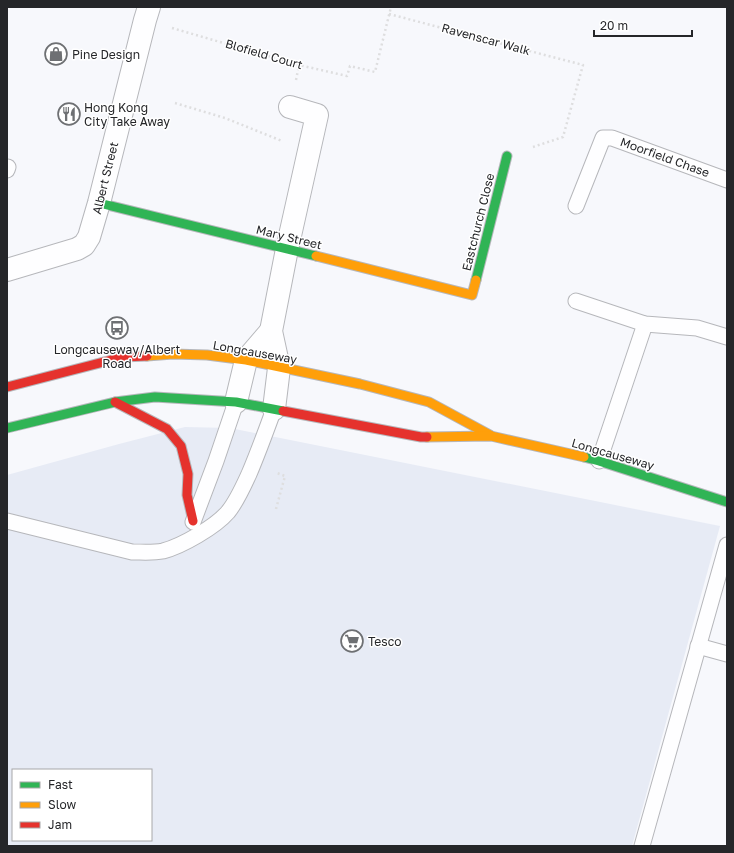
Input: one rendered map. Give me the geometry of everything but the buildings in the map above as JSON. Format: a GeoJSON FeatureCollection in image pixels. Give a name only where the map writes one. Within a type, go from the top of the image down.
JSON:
{"type":"FeatureCollection","features":[{"type":"Feature","properties":{"kind":"main road","name":"Eastchurch Close"},"geometry":{"type":"LineString","coordinates":[[472,295],[506,156]]}},
{"type":"Feature","properties":{"kind":"main road","name":"Mary Street"},"geometry":{"type":"LineString","coordinates":[[99,202],[472,295]]}},
{"type":"Feature","properties":{"kind":"main road","name":"Longcauseway"},"geometry":{"type":"LineString","coordinates":[[7,387],[123,357],[173,354],[207,356],[246,360],[360,384],[429,402],[491,436]]}},
{"type":"Feature","properties":{"kind":"main road","name":"Longcauseway"},"geometry":{"type":"LineString","coordinates":[[7,428],[115,402],[155,397],[236,402],[421,437],[491,436],[599,461],[726,496]]}},
{"type":"Feature","properties":{"kind":"main road"},"geometry":{"type":"LineString","coordinates":[[115,402],[166,429],[181,446],[188,474],[187,495],[193,521]]}},
{"type":"Feature","properties":{"kind":"street","name":"Albert Street"},"geometry":{"type":"LineString","coordinates":[[7,270],[77,249],[84,245],[89,237],[147,14]]}},
{"type":"Feature","properties":{"kind":"street"},"geometry":{"type":"LineString","coordinates":[[274,409],[279,368],[271,331],[287,249],[317,116],[290,107]]}},
{"type":"Feature","properties":{"kind":"street"},"geometry":{"type":"LineString","coordinates":[[236,402],[246,360],[271,331]]}},
{"type":"Feature","properties":{"kind":"lane","name":"Moorfield Chase"},"geometry":{"type":"LineString","coordinates":[[576,206],[603,138],[612,138],[727,180]]}},
{"type":"Feature","properties":{"kind":"lane"},"geometry":{"type":"LineString","coordinates":[[576,301],[645,324],[697,328],[727,337]]}},
{"type":"Feature","properties":{"kind":"lane"},"geometry":{"type":"LineString","coordinates":[[599,461],[645,324]]}},
{"type":"Feature","properties":{"kind":"lane"},"geometry":{"type":"LineString","coordinates":[[186,542],[236,402]]}},
{"type":"Feature","properties":{"kind":"lane"},"geometry":{"type":"LineString","coordinates":[[7,521],[132,552],[164,551],[186,542],[209,529],[228,512],[242,490],[260,448],[274,409]]}},
{"type":"Feature","properties":{"kind":"lane"},"geometry":{"type":"LineString","coordinates":[[642,846],[727,545]]}},
{"type":"Feature","properties":{"kind":"lane"},"geometry":{"type":"LineString","coordinates":[[698,646],[727,654]]}},
{"type":"Feature","properties":{"kind":"path"},"geometry":{"type":"LineString","coordinates":[[389,14],[391,7]]}},
{"type":"Feature","properties":{"kind":"path","name":"Blofield Court"},"geometry":{"type":"LineString","coordinates":[[147,14],[299,65],[347,76],[350,66],[375,72],[389,14]]}},
{"type":"Feature","properties":{"kind":"path","name":"Ravenscar Walk"},"geometry":{"type":"LineString","coordinates":[[389,14],[583,65],[563,137],[506,156]]}},
{"type":"Feature","properties":{"kind":"path"},"geometry":{"type":"LineString","coordinates":[[175,103],[225,118],[309,152]]}},
{"type":"Feature","properties":{"kind":"path"},"geometry":{"type":"LineString","coordinates":[[274,472],[285,476],[276,509]]}},
{"type":"Feature","properties":{"kind":"shaded area"},"geometry":{"type":"Polygon","coordinates":[[[185,427],[230,428],[720,526],[632,846],[7,846],[7,475],[185,427]]]}},
{"type":"Feature","properties":{"kind":"traffic: fast"},"geometry":{"type":"LineString","coordinates":[[476,280],[507,156]]}},
{"type":"Feature","properties":{"kind":"traffic: fast"},"geometry":{"type":"LineString","coordinates":[[99,203],[316,256]]}},
{"type":"Feature","properties":{"kind":"traffic: fast"},"geometry":{"type":"LineString","coordinates":[[7,428],[115,402],[155,397],[236,402],[283,411]]}},
{"type":"Feature","properties":{"kind":"traffic: fast"},"geometry":{"type":"LineString","coordinates":[[584,457],[727,502]]}},
{"type":"Feature","properties":{"kind":"traffic: slow"},"geometry":{"type":"LineString","coordinates":[[316,256],[472,295],[476,280]]}},
{"type":"Feature","properties":{"kind":"traffic: slow"},"geometry":{"type":"LineString","coordinates":[[147,356],[173,354],[207,355],[246,360],[360,384],[429,402],[490,435]]}},
{"type":"Feature","properties":{"kind":"traffic: slow"},"geometry":{"type":"LineString","coordinates":[[427,437],[491,436],[584,457]]}},
{"type":"Feature","properties":{"kind":"traffic: jam"},"geometry":{"type":"LineString","coordinates":[[7,387],[123,357],[147,356]]}},
{"type":"Feature","properties":{"kind":"traffic: jam"},"geometry":{"type":"LineString","coordinates":[[115,402],[167,429],[181,446],[188,474],[187,495],[193,521]]}},
{"type":"Feature","properties":{"kind":"traffic: jam"},"geometry":{"type":"LineString","coordinates":[[283,411],[427,437]]}},
{"type":"Feature","properties":{"kind":"place","name":"Pine Design"},"geometry":{"type":"Point","coordinates":[56,54]}},
{"type":"Feature","properties":{"kind":"place","name":"Hong Kong City Take Away"},"geometry":{"type":"Point","coordinates":[69,114]}},
{"type":"Feature","properties":{"kind":"place","name":"Longcauseway/Albert Road"},"geometry":{"type":"Point","coordinates":[117,328]}},
{"type":"Feature","properties":{"kind":"place","name":"Tesco"},"geometry":{"type":"Point","coordinates":[352,641]}}]}
